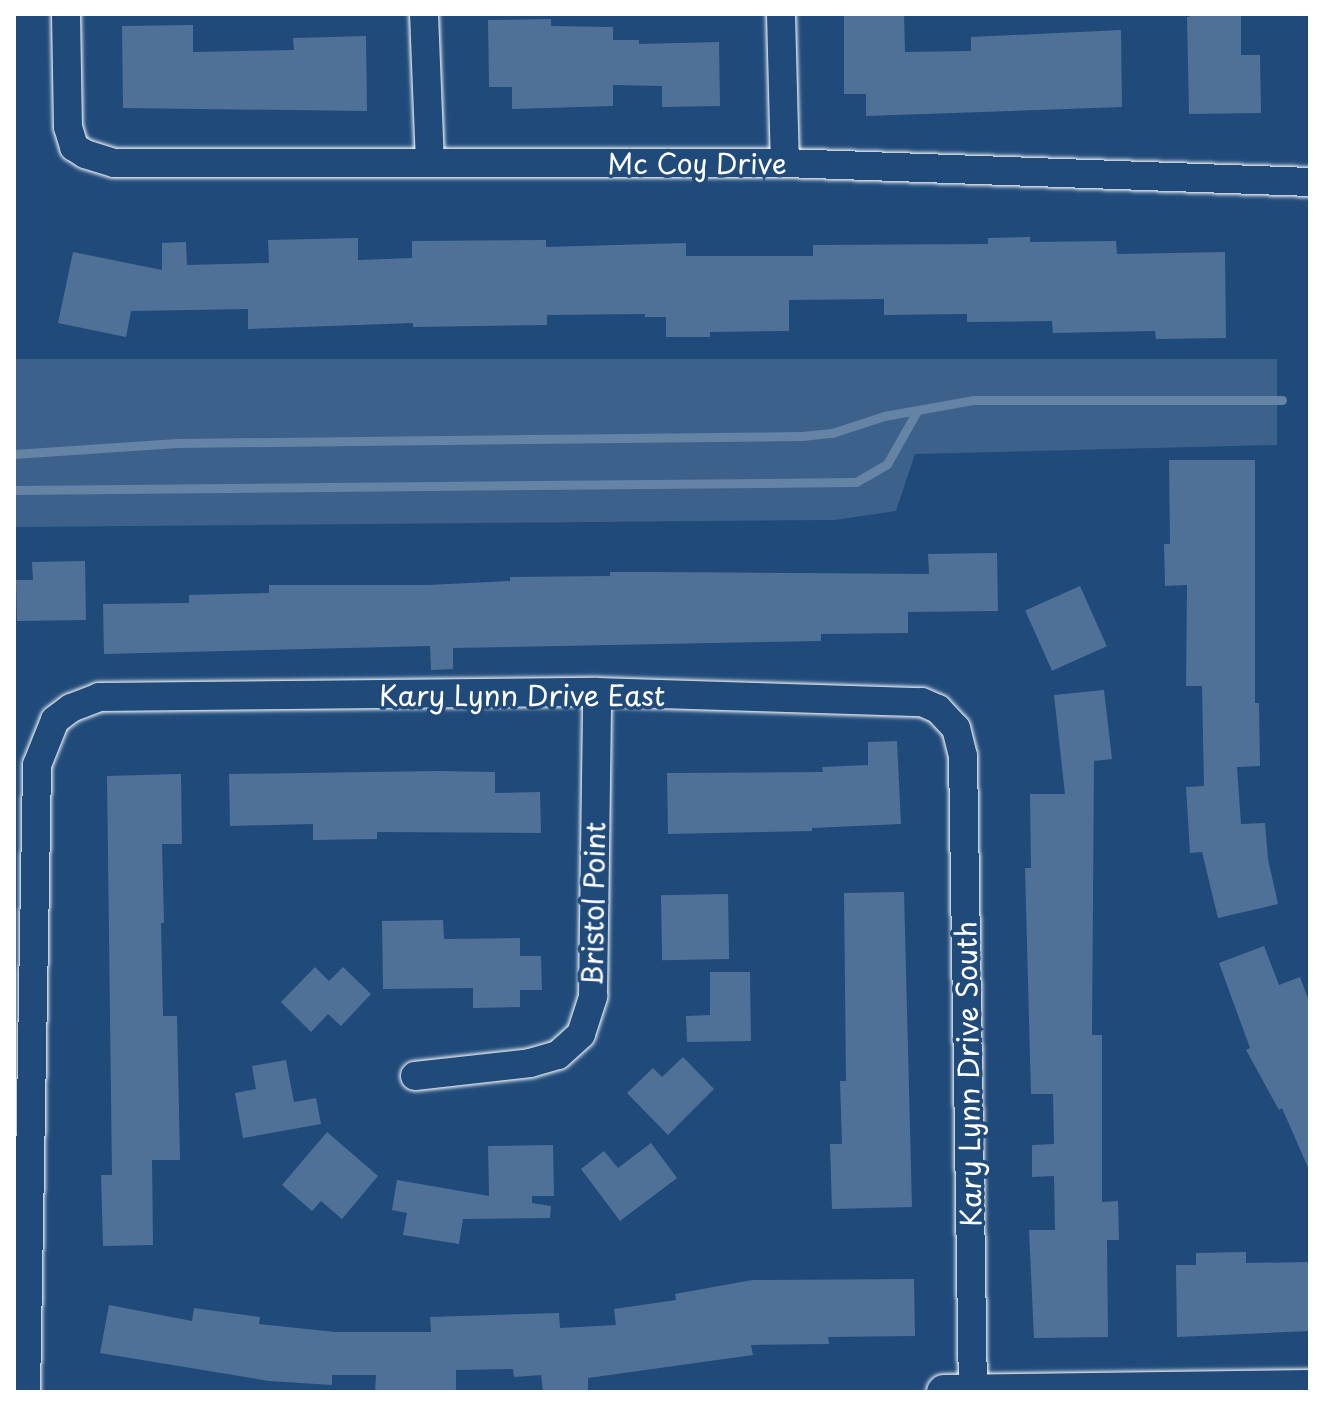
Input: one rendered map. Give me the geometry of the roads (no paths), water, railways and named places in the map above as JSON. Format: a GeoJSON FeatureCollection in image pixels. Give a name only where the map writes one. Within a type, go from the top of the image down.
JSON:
{"type":"FeatureCollection","features":[{"type":"Feature","properties":{"kind":"street","name":"Mc Coy Drive"},"geometry":{"type":"LineString","coordinates":[[66,14],[68,127],[74,147],[85,154],[114,163],[785,163],[1243,183],[1310,182]]}},
{"type":"Feature","properties":{"kind":"street"},"geometry":{"type":"LineString","coordinates":[[424,14],[430,163]]}},
{"type":"Feature","properties":{"kind":"street"},"geometry":{"type":"LineString","coordinates":[[781,14],[785,163]]}},
{"type":"Feature","properties":{"kind":"street","name":"Kary Lynn Drive East"},"geometry":{"type":"LineString","coordinates":[[26,1392],[37,765],[55,720],[71,708],[99,697],[597,692],[922,702],[938,709],[956,728],[963,756]]}},
{"type":"Feature","properties":{"kind":"street","name":"Bristol Point"},"geometry":{"type":"LineString","coordinates":[[415,1076],[530,1063],[558,1055],[581,1034],[593,996],[597,692]]}},
{"type":"Feature","properties":{"kind":"street","name":"Kary Lynn Drive South"},"geometry":{"type":"LineString","coordinates":[[963,756],[973,1392]]}},
{"type":"Feature","properties":{"kind":"street"},"geometry":{"type":"LineString","coordinates":[[944,1392],[1310,1387]]}},
{"type":"Feature","properties":{"kind":"waterway"},"geometry":{"type":"LineString","coordinates":[[14,454],[177,443],[802,436],[832,433],[884,416],[973,400],[1282,400]]}},
{"type":"Feature","properties":{"kind":"waterway"},"geometry":{"type":"LineString","coordinates":[[14,490],[856,482],[887,464],[917,411]]}}]}
